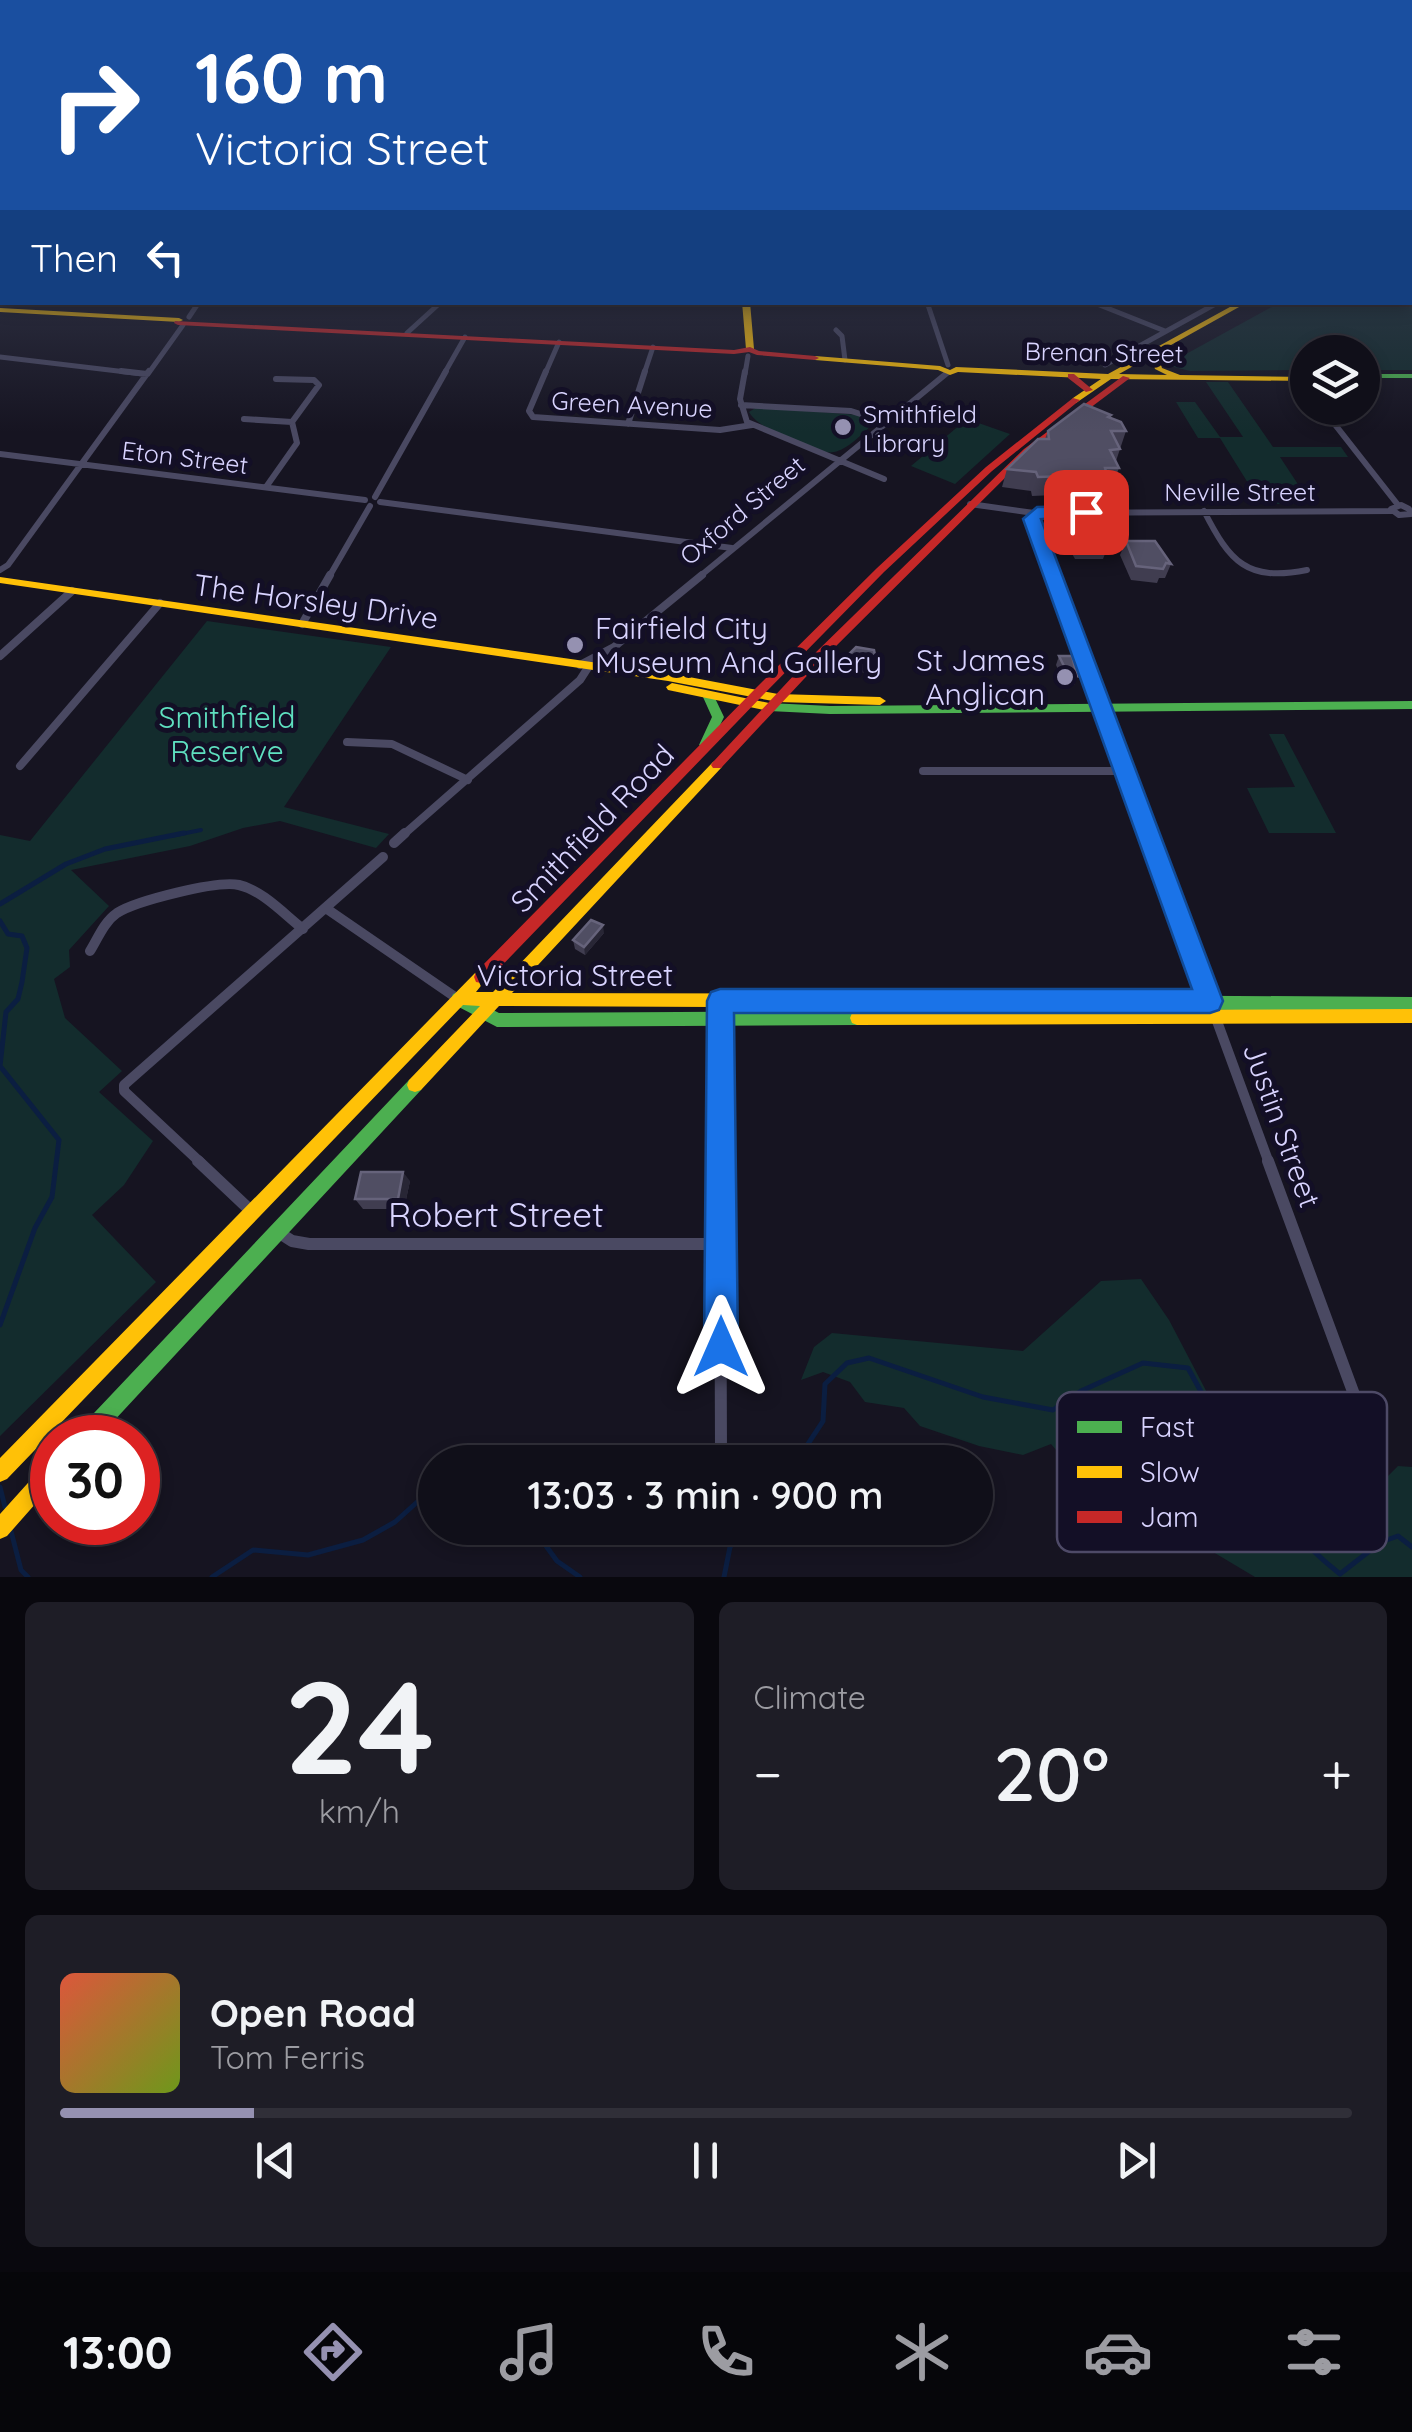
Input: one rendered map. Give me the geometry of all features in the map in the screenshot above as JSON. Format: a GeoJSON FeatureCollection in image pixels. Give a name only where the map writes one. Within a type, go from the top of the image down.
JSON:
{"type":"FeatureCollection","features":[{"type":"Feature","properties":{"kind":"main road"},"geometry":{"type":"LineString","coordinates":[[746,305],[749,353]]}},
{"type":"Feature","properties":{"kind":"main road","name":"Smithfield Road"},"geometry":{"type":"LineString","coordinates":[[0,1472],[458,999],[581,878],[749,699],[975,478],[1089,390],[1240,305]]}},
{"type":"Feature","properties":{"kind":"main road","name":"Smithfield Road"},"geometry":{"type":"LineString","coordinates":[[105,1415],[773,702],[970,504],[1115,375],[1156,360],[1256,305]]}},
{"type":"Feature","properties":{"kind":"main road","name":"Brenan Street"},"geometry":{"type":"LineString","coordinates":[[0,310],[652,347],[1071,376],[1290,379]]}},
{"type":"Feature","properties":{"kind":"main road"},"geometry":{"type":"LineString","coordinates":[[1156,360],[1159,369],[1177,376]]}},
{"type":"Feature","properties":{"kind":"main road"},"geometry":{"type":"LineString","coordinates":[[1084,414],[1110,395],[1115,375]]}},
{"type":"Feature","properties":{"kind":"main road"},"geometry":{"type":"LineString","coordinates":[[1071,376],[1089,390]]}},
{"type":"Feature","properties":{"kind":"main road"},"geometry":{"type":"LineString","coordinates":[[1380,376],[1412,376]]}},
{"type":"Feature","properties":{"kind":"main road","name":"The Horsley Drive"},"geometry":{"type":"LineString","coordinates":[[6,581],[668,677],[749,699]]}},
{"type":"Feature","properties":{"kind":"main road"},"geometry":{"type":"LineString","coordinates":[[802,672],[809,693],[828,700]]}},
{"type":"Feature","properties":{"kind":"main road","name":"The Horsley Drive"},"geometry":{"type":"LineString","coordinates":[[625,673],[709,697],[850,710],[1412,706]]}},
{"type":"Feature","properties":{"kind":"main road"},"geometry":{"type":"LineString","coordinates":[[703,749],[718,717],[709,697]]}},
{"type":"Feature","properties":{"kind":"main road","name":"The Horsley Drive"},"geometry":{"type":"LineString","coordinates":[[773,702],[1011,706]]}},
{"type":"Feature","properties":{"kind":"main road","name":"Victoria Street"},"geometry":{"type":"LineString","coordinates":[[458,999],[1412,1004]]}},
{"type":"Feature","properties":{"kind":"main road","name":"Victoria Street"},"geometry":{"type":"LineString","coordinates":[[458,999],[505,1020],[1412,1016]]}},
{"type":"Feature","properties":{"kind":"main road"},"geometry":{"type":"LineString","coordinates":[[0,1529],[30,1496]]}},
{"type":"Feature","properties":{"kind":"street"},"geometry":{"type":"LineString","coordinates":[[6,581],[4,568],[197,305]]}},
{"type":"Feature","properties":{"kind":"street"},"geometry":{"type":"LineString","coordinates":[[407,334],[438,305]]}},
{"type":"Feature","properties":{"kind":"street"},"geometry":{"type":"LineString","coordinates":[[928,305],[948,369]]}},
{"type":"Feature","properties":{"kind":"street"},"geometry":{"type":"LineString","coordinates":[[1100,305],[1165,331]]}},
{"type":"Feature","properties":{"kind":"street"},"geometry":{"type":"LineString","coordinates":[[1115,375],[1165,331],[1213,305]]}},
{"type":"Feature","properties":{"kind":"street"},"geometry":{"type":"LineString","coordinates":[[836,330],[842,336],[846,360]]}},
{"type":"Feature","properties":{"kind":"street"},"geometry":{"type":"LineString","coordinates":[[378,500],[465,337]]}},
{"type":"Feature","properties":{"kind":"street","name":"Green Avenue"},"geometry":{"type":"LineString","coordinates":[[560,342],[530,414],[538,419],[720,430],[752,426]]}},
{"type":"Feature","properties":{"kind":"street"},"geometry":{"type":"LineString","coordinates":[[628,424],[652,347]]}},
{"type":"Feature","properties":{"kind":"street"},"geometry":{"type":"LineString","coordinates":[[749,353],[740,405],[752,426],[884,479]]}},
{"type":"Feature","properties":{"kind":"street"},"geometry":{"type":"LineString","coordinates":[[0,357],[147,374]]}},
{"type":"Feature","properties":{"kind":"street","name":"Oxford Street"},"geometry":{"type":"LineString","coordinates":[[394,844],[580,680],[584,666],[614,647],[948,369]]}},
{"type":"Feature","properties":{"kind":"street"},"geometry":{"type":"LineString","coordinates":[[266,488],[297,443],[292,422],[319,383],[276,379]]}},
{"type":"Feature","properties":{"kind":"street"},"geometry":{"type":"LineString","coordinates":[[740,405],[851,411],[886,422]]}},
{"type":"Feature","properties":{"kind":"street"},"geometry":{"type":"LineString","coordinates":[[244,419],[292,422]]}},
{"type":"Feature","properties":{"kind":"street"},"geometry":{"type":"LineString","coordinates":[[1335,425],[1395,508],[1410,516]]}},
{"type":"Feature","properties":{"kind":"street","name":"Eton Street"},"geometry":{"type":"LineString","coordinates":[[0,454],[367,503]]}},
{"type":"Feature","properties":{"kind":"street"},"geometry":{"type":"LineString","coordinates":[[302,624],[367,503],[378,500],[732,548]]}},
{"type":"Feature","properties":{"kind":"street","name":"Neville Street"},"geometry":{"type":"LineString","coordinates":[[970,504],[1034,513],[1395,508]]}},
{"type":"Feature","properties":{"kind":"street"},"geometry":{"type":"LineString","coordinates":[[1204,511],[1224,552],[1244,567],[1278,574],[1307,570]]}},
{"type":"Feature","properties":{"kind":"street","name":"Justin Street"},"geometry":{"type":"LineString","coordinates":[[1034,513],[1032,519],[1353,1392]]}},
{"type":"Feature","properties":{"kind":"street"},"geometry":{"type":"LineString","coordinates":[[0,656],[72,590]]}},
{"type":"Feature","properties":{"kind":"street"},"geometry":{"type":"LineString","coordinates":[[20,766],[160,603]]}},
{"type":"Feature","properties":{"kind":"street"},"geometry":{"type":"LineString","coordinates":[[608,670],[614,647]]}},
{"type":"Feature","properties":{"kind":"street"},"geometry":{"type":"LineString","coordinates":[[347,742],[392,744],[468,780]]}},
{"type":"Feature","properties":{"kind":"street"},"geometry":{"type":"LineString","coordinates":[[924,770],[1127,772]]}},
{"type":"Feature","properties":{"kind":"street"},"geometry":{"type":"LineString","coordinates":[[251,1211],[124,1091],[128,1079],[383,858]]}},
{"type":"Feature","properties":{"kind":"street"},"geometry":{"type":"LineString","coordinates":[[90,951],[107,922],[126,908],[218,884],[246,887],[303,929]]}},
{"type":"Feature","properties":{"kind":"street","name":"Victoria Street"},"geometry":{"type":"LineString","coordinates":[[327,909],[458,999]]}},
{"type":"Feature","properties":{"kind":"street"},"geometry":{"type":"LineString","coordinates":[[720,1001],[721,1445]]}},
{"type":"Feature","properties":{"kind":"street","name":"Robert Street"},"geometry":{"type":"LineString","coordinates":[[276,1230],[292,1241],[309,1244],[720,1244]]}},
{"type":"Feature","properties":{"kind":"green space"},"geometry":{"type":"Polygon","coordinates":[[[1275,305],[1412,305],[1412,370],[1380,370],[1380,335],[1290,335],[1290,370],[1190,371],[1166,365],[1275,305]]]}},
{"type":"Feature","properties":{"kind":"green space"},"geometry":{"type":"Polygon","coordinates":[[[1206,382],[1228,382],[1273,447],[1341,447],[1348,457],[1280,457],[1311,504],[1261,504],[1220,438],[1198,438],[1176,402],[1195,402],[1220,437],[1243,437],[1206,382]]]}},
{"type":"Feature","properties":{"kind":"green space"},"geometry":{"type":"Polygon","coordinates":[[[757,407],[859,415],[873,424],[844,448],[825,452],[763,426],[749,412],[757,407]]]}},
{"type":"Feature","properties":{"kind":"green space"},"geometry":{"type":"Polygon","coordinates":[[[967,419],[1010,434],[955,484],[911,466],[967,419]]]}},
{"type":"Feature","properties":{"kind":"green space","name":"Smithfield Reserve"},"geometry":{"type":"Polygon","coordinates":[[[207,621],[391,647],[284,807],[389,834],[376,848],[280,821],[243,828],[190,846],[71,870],[109,906],[69,950],[70,967],[54,979],[65,1018],[122,1071],[99,1092],[153,1141],[124,1185],[92,1215],[156,1282],[0,1436],[0,835],[30,841],[207,621]]]}},
{"type":"Feature","properties":{"kind":"green space"},"geometry":{"type":"Polygon","coordinates":[[[1269,734],[1284,734],[1336,833],[1269,833],[1247,788],[1295,787],[1269,734]]]}},
{"type":"Feature","properties":{"kind":"green space"},"geometry":{"type":"Polygon","coordinates":[[[1141,1279],[1169,1320],[1207,1392],[1057,1392],[1057,1451],[1051,1444],[1023,1455],[993,1449],[993,1445],[976,1445],[920,1426],[904,1408],[865,1402],[850,1382],[823,1372],[801,1380],[814,1347],[832,1333],[1023,1351],[1101,1281],[1141,1279]]]}},
{"type":"Feature","properties":{"kind":"green space"},"geometry":{"type":"Polygon","coordinates":[[[1398,1466],[1412,1467],[1412,1577],[1255,1577],[1213,1552],[1387,1552],[1387,1477],[1398,1466]]]}},
{"type":"Feature","properties":{"kind":"building"},"geometry":{"type":"Polygon","coordinates":[[[1084,404],[1111,415],[1108,417],[1121,422],[1126,431],[1111,431],[1120,449],[1110,450],[1119,468],[1105,468],[1107,475],[1038,477],[1036,472],[1007,469],[1038,439],[1049,439],[1048,431],[1084,404]]]}},
{"type":"Feature","properties":{"kind":"building"},"geometry":{"type":"Polygon","coordinates":[[[1076,506],[1086,506],[1088,512],[1102,515],[1112,536],[1110,540],[1081,541],[1067,515],[1078,512],[1076,506]]]}},
{"type":"Feature","properties":{"kind":"building"},"geometry":{"type":"Polygon","coordinates":[[[1126,541],[1155,541],[1171,564],[1166,563],[1163,569],[1136,566],[1126,541]]]}},
{"type":"Feature","properties":{"kind":"building"},"geometry":{"type":"Polygon","coordinates":[[[856,647],[874,650],[876,660],[847,656],[856,647]]]}},
{"type":"Feature","properties":{"kind":"building"},"geometry":{"type":"Polygon","coordinates":[[[1059,656],[1072,656],[1077,676],[1067,672],[1059,656]]]}},
{"type":"Feature","properties":{"kind":"building"},"geometry":{"type":"Polygon","coordinates":[[[591,920],[603,925],[584,947],[573,940],[591,920]]]}},
{"type":"Feature","properties":{"kind":"building"},"geometry":{"type":"Polygon","coordinates":[[[361,1172],[403,1172],[398,1199],[355,1199],[361,1172]]]}},
{"type":"Feature","properties":{"kind":"waterway"},"geometry":{"type":"LineString","coordinates":[[171,836],[201,830]]}},
{"type":"Feature","properties":{"kind":"waterway"},"geometry":{"type":"LineString","coordinates":[[0,904],[66,864],[105,849],[184,833]]}},
{"type":"Feature","properties":{"kind":"waterway"},"geometry":{"type":"LineString","coordinates":[[0,921],[8,934],[22,936],[27,948],[18,999],[6,1012],[0,1066],[59,1140],[52,1197],[35,1228],[0,1325]]}},
{"type":"Feature","properties":{"kind":"waterway"},"geometry":{"type":"LineString","coordinates":[[807,1445],[823,1421],[825,1384],[847,1363],[869,1358],[983,1397],[1053,1410],[1057,1407]]}},
{"type":"Feature","properties":{"kind":"waterway"},"geometry":{"type":"LineString","coordinates":[[1080,1392],[1143,1363],[1188,1368],[1202,1392]]}},
{"type":"Feature","properties":{"kind":"waterway"},"geometry":{"type":"LineString","coordinates":[[0,1487],[5,1507]]}},
{"type":"Feature","properties":{"kind":"waterway"},"geometry":{"type":"LineString","coordinates":[[212,1577],[253,1550],[308,1555],[363,1540],[395,1522],[418,1501]]}},
{"type":"Feature","properties":{"kind":"waterway"},"geometry":{"type":"LineString","coordinates":[[11,1531],[21,1570],[28,1577]]}},
{"type":"Feature","properties":{"kind":"waterway"},"geometry":{"type":"LineString","coordinates":[[1387,1540],[1398,1536],[1412,1547]]}},
{"type":"Feature","properties":{"kind":"waterway"},"geometry":{"type":"LineString","coordinates":[[545,1545],[557,1561],[580,1577]]}},
{"type":"Feature","properties":{"kind":"waterway"},"geometry":{"type":"LineString","coordinates":[[724,1577],[732,1545]]}},
{"type":"Feature","properties":{"kind":"waterway"},"geometry":{"type":"LineString","coordinates":[[1314,1552],[1340,1574],[1368,1552]]}},
{"type":"Feature","properties":{"kind":"traffic: fast"},"geometry":{"type":"LineString","coordinates":[[1380,376],[1412,376]]}},
{"type":"Feature","properties":{"kind":"traffic: fast"},"geometry":{"type":"LineString","coordinates":[[705,745],[718,717],[709,697]]}},
{"type":"Feature","properties":{"kind":"traffic: fast"},"geometry":{"type":"LineString","coordinates":[[769,707],[830,710],[1412,705]]}},
{"type":"Feature","properties":{"kind":"traffic: fast"},"geometry":{"type":"LineString","coordinates":[[458,999],[497,1020],[857,1018]]}},
{"type":"Feature","properties":{"kind":"traffic: fast"},"geometry":{"type":"LineString","coordinates":[[929,1001],[1412,1004]]}},
{"type":"Feature","properties":{"kind":"traffic: fast"},"geometry":{"type":"LineString","coordinates":[[106,1415],[415,1085]]}},
{"type":"Feature","properties":{"kind":"traffic: slow"},"geometry":{"type":"LineString","coordinates":[[746,305],[750,349]]}},
{"type":"Feature","properties":{"kind":"traffic: slow"},"geometry":{"type":"LineString","coordinates":[[1076,400],[1110,376],[1240,305]]}},
{"type":"Feature","properties":{"kind":"traffic: slow"},"geometry":{"type":"LineString","coordinates":[[0,310],[179,320]]}},
{"type":"Feature","properties":{"kind":"traffic: slow"},"geometry":{"type":"LineString","coordinates":[[815,358],[940,368],[950,373],[956,369],[1071,376],[1290,379]]}},
{"type":"Feature","properties":{"kind":"traffic: slow"},"geometry":{"type":"LineString","coordinates":[[1156,361],[1159,369],[1177,376]]}},
{"type":"Feature","properties":{"kind":"traffic: slow"},"geometry":{"type":"LineString","coordinates":[[0,580],[668,677],[778,698]]}},
{"type":"Feature","properties":{"kind":"traffic: slow"},"geometry":{"type":"LineString","coordinates":[[672,687],[769,707]]}},
{"type":"Feature","properties":{"kind":"traffic: slow"},"geometry":{"type":"LineString","coordinates":[[778,698],[880,701]]}},
{"type":"Feature","properties":{"kind":"traffic: slow"},"geometry":{"type":"LineString","coordinates":[[415,1085],[717,765]]}},
{"type":"Feature","properties":{"kind":"traffic: slow"},"geometry":{"type":"LineString","coordinates":[[0,1472],[481,977]]}},
{"type":"Feature","properties":{"kind":"traffic: slow"},"geometry":{"type":"LineString","coordinates":[[464,999],[929,1001]]}},
{"type":"Feature","properties":{"kind":"traffic: slow"},"geometry":{"type":"LineString","coordinates":[[857,1018],[1412,1016]]}},
{"type":"Feature","properties":{"kind":"traffic: slow"},"geometry":{"type":"LineString","coordinates":[[0,1529],[30,1496]]}},
{"type":"Feature","properties":{"kind":"traffic: jam"},"geometry":{"type":"LineString","coordinates":[[178,323],[734,352],[750,349],[757,353],[815,358]]}},
{"type":"Feature","properties":{"kind":"traffic: jam"},"geometry":{"type":"LineString","coordinates":[[1071,376],[1089,390]]}},
{"type":"Feature","properties":{"kind":"traffic: jam"},"geometry":{"type":"LineString","coordinates":[[717,765],[813,662],[1027,451],[1126,378]]}},
{"type":"Feature","properties":{"kind":"traffic: jam"},"geometry":{"type":"LineString","coordinates":[[481,977],[881,570],[989,469],[1076,400]]}},
{"type":"Feature","properties":{"kind":"place","name":"Smithfield Library"},"geometry":{"type":"Point","coordinates":[843,427]}},
{"type":"Feature","properties":{"kind":"place","name":"Fairfield City Museum And Gallery"},"geometry":{"type":"Point","coordinates":[575,645]}},
{"type":"Feature","properties":{"kind":"place","name":"St James Anglican"},"geometry":{"type":"Point","coordinates":[1065,677]}},
{"type":"Feature","properties":{"kind":"route"},"geometry":{"type":"LineString","coordinates":[[721,1347],[720,1001],[1210,1001],[1032,519],[1037,512],[1086,512]]}}]}
